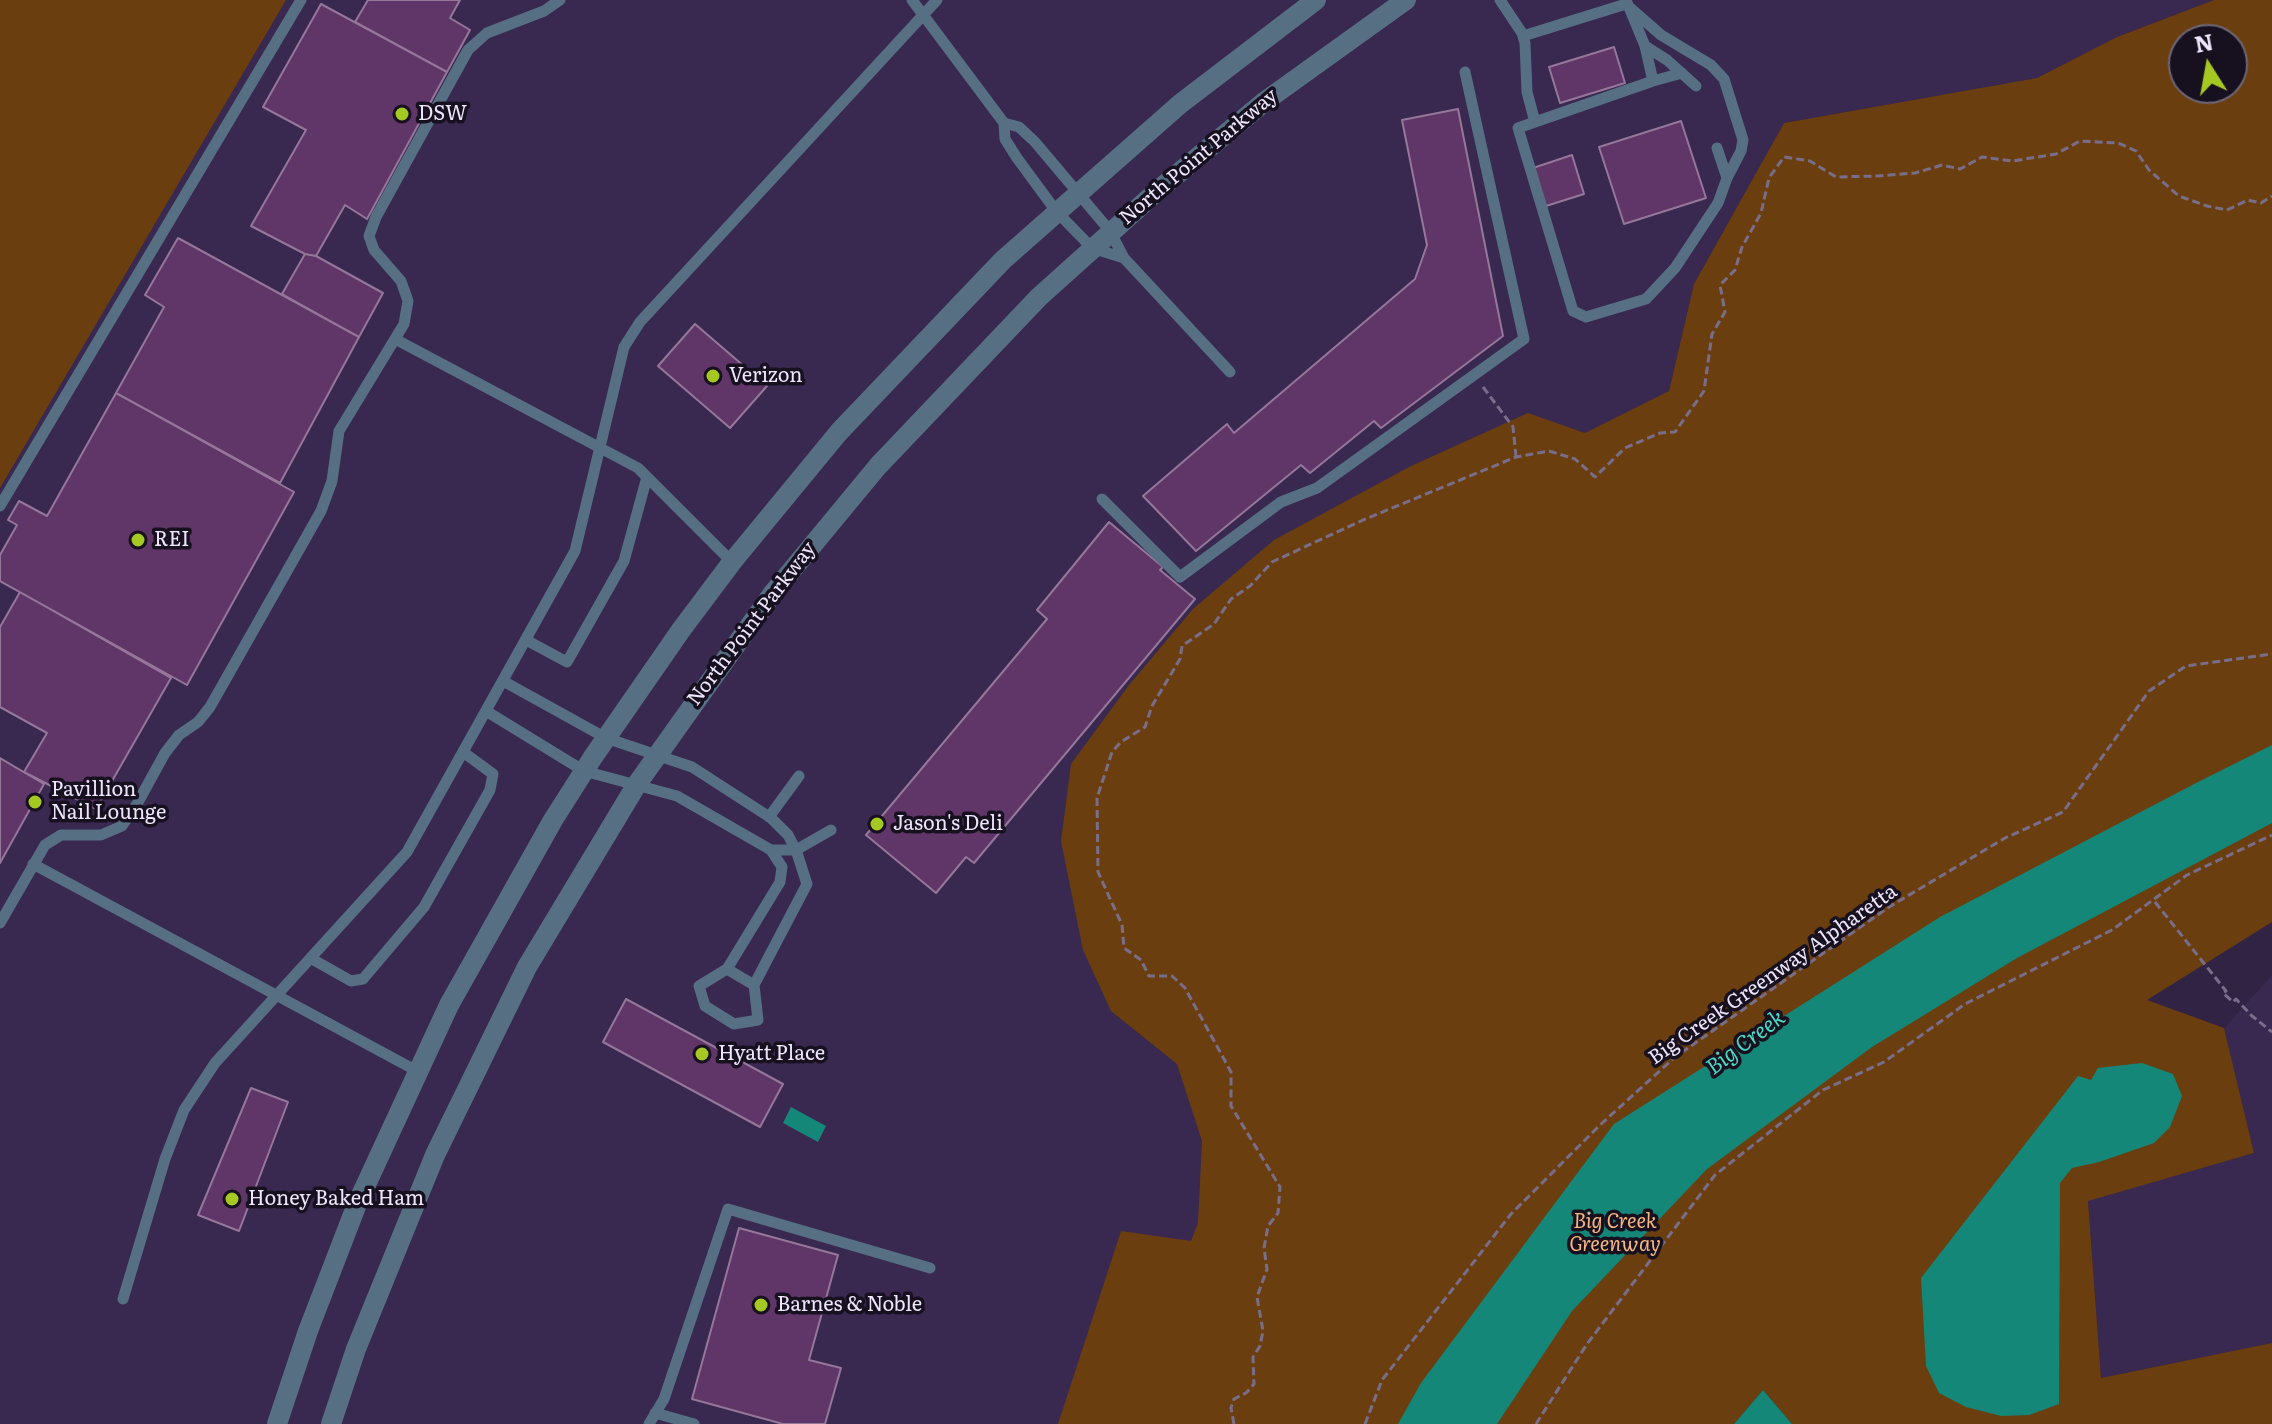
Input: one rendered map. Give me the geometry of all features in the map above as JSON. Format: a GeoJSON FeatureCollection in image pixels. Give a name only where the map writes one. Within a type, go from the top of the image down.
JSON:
{"type":"FeatureCollection","features":[{"type":"Feature","properties":{"kind":"street"},"geometry":{"type":"LineString","coordinates":[[277,1424],[337,1256],[417,1071],[482,943],[584,771],[732,562],[879,388],[1003,260],[1078,191],[1232,62],[1316,0]]}},
{"type":"Feature","properties":{"kind":"street","name":"North Point Parkway"},"geometry":{"type":"LineString","coordinates":[[331,1424],[356,1349],[405,1224],[463,1093],[527,967],[656,755],[773,593],[878,466],[979,357],[1110,231],[1264,102],[1406,0]]}},
{"type":"Feature","properties":{"kind":"lane"},"geometry":{"type":"LineString","coordinates":[[0,506],[301,0]]}},
{"type":"Feature","properties":{"kind":"lane"},"geometry":{"type":"LineString","coordinates":[[0,923],[45,845],[61,835],[101,835],[122,826],[165,753],[179,735],[198,722],[210,707],[321,511],[332,481],[339,431],[404,324],[408,301],[401,281],[374,250],[369,236],[376,217],[468,50],[487,33],[544,11],[560,0]]}},
{"type":"Feature","properties":{"kind":"lane"},"geometry":{"type":"LineString","coordinates":[[912,0],[1004,123],[1005,139],[1056,211],[1092,248],[1124,258]]}},
{"type":"Feature","properties":{"kind":"lane"},"geometry":{"type":"LineString","coordinates":[[123,1299],[165,1159],[184,1110],[215,1063],[407,852],[575,551],[602,449],[624,347],[640,322],[937,0]]}},
{"type":"Feature","properties":{"kind":"lane"},"geometry":{"type":"LineString","coordinates":[[1500,0],[1523,36],[1527,92],[1535,122]]}},
{"type":"Feature","properties":{"kind":"lane"},"geometry":{"type":"LineString","coordinates":[[1523,36],[1626,2]]}},
{"type":"Feature","properties":{"kind":"lane"},"geometry":{"type":"LineString","coordinates":[[1626,2],[1645,46],[1653,81]]}},
{"type":"Feature","properties":{"kind":"lane"},"geometry":{"type":"LineString","coordinates":[[1626,2],[1661,35],[1711,65],[1724,79],[1743,140],[1718,203],[1675,268],[1646,299],[1586,317],[1573,311],[1518,128],[1682,73]]}},
{"type":"Feature","properties":{"kind":"lane"},"geometry":{"type":"LineString","coordinates":[[1645,46],[1696,86]]}},
{"type":"Feature","properties":{"kind":"lane"},"geometry":{"type":"LineString","coordinates":[[1102,499],[1180,577],[1281,502],[1317,488],[1524,339],[1465,72]]}},
{"type":"Feature","properties":{"kind":"lane"},"geometry":{"type":"LineString","coordinates":[[1004,123],[1019,127],[1078,191],[1110,231],[1124,258],[1230,372]]}},
{"type":"Feature","properties":{"kind":"lane"},"geometry":{"type":"LineString","coordinates":[[1717,148],[1727,178]]}},
{"type":"Feature","properties":{"kind":"lane"},"geometry":{"type":"LineString","coordinates":[[395,339],[638,468],[732,562]]}},
{"type":"Feature","properties":{"kind":"lane"},"geometry":{"type":"LineString","coordinates":[[526,640],[567,662],[624,561],[647,477]]}},
{"type":"Feature","properties":{"kind":"lane"},"geometry":{"type":"LineString","coordinates":[[486,711],[584,771],[677,796],[771,850],[782,867],[780,882],[727,969],[699,986],[705,1006],[734,1024],[758,1020],[754,985],[807,884],[788,835],[769,817],[692,767],[606,738],[503,681]]}},
{"type":"Feature","properties":{"kind":"lane"},"geometry":{"type":"LineString","coordinates":[[312,959],[351,981],[363,979],[424,907],[490,790],[493,774],[463,752]]}},
{"type":"Feature","properties":{"kind":"lane"},"geometry":{"type":"LineString","coordinates":[[769,817],[799,776]]}},
{"type":"Feature","properties":{"kind":"lane"},"geometry":{"type":"LineString","coordinates":[[771,850],[796,850],[831,830]]}},
{"type":"Feature","properties":{"kind":"lane"},"geometry":{"type":"LineString","coordinates":[[33,864],[417,1071]]}},
{"type":"Feature","properties":{"kind":"lane"},"geometry":{"type":"LineString","coordinates":[[727,969],[754,985]]}},
{"type":"Feature","properties":{"kind":"lane"},"geometry":{"type":"LineString","coordinates":[[694,1424],[652,1419],[664,1399],[728,1209],[930,1268]]}},
{"type":"Feature","properties":{"kind":"path"},"geometry":{"type":"LineString","coordinates":[[1234,1424],[1231,1408],[1234,1399],[1254,1384],[1253,1357],[1260,1346],[1263,1331],[1257,1297],[1267,1269],[1264,1248],[1268,1226],[1278,1213],[1280,1187],[1231,1106],[1231,1072],[1185,988],[1172,976],[1149,976],[1141,960],[1124,948],[1122,925],[1098,872],[1097,798],[1112,752],[1121,742],[1145,727],[1152,706],[1180,659],[1182,646],[1214,624],[1231,599],[1250,586],[1272,562],[1363,520],[1516,457],[1549,451],[1575,459],[1595,477],[1625,448],[1660,433],[1675,432],[1704,391],[1712,334],[1725,312],[1720,285],[1735,270],[1742,247],[1761,213],[1769,178],[1784,157],[1810,161],[1836,177],[1877,176],[1915,173],[1942,165],[1960,169],[1982,157],[2013,161],[2056,154],[2080,141],[2118,143],[2136,151],[2149,170],[2179,196],[2207,206],[2227,210],[2248,200],[2261,203],[2272,196]]}},
{"type":"Feature","properties":{"kind":"path"},"geometry":{"type":"LineString","coordinates":[[1474,375],[1513,427],[1516,457]]}},
{"type":"Feature","properties":{"kind":"path","name":"Big Creek Greenway Alpharetta"},"geometry":{"type":"LineString","coordinates":[[1365,1424],[1382,1380],[1511,1214],[1600,1125],[1674,1058],[1889,907],[2005,838],[2063,812],[2149,691],[2186,666],[2272,654]]}},
{"type":"Feature","properties":{"kind":"path"},"geometry":{"type":"LineString","coordinates":[[1536,1424],[1587,1344],[1715,1175],[1823,1090],[1884,1062],[1965,1004],[2112,930],[2187,875],[2272,835]]}},
{"type":"Feature","properties":{"kind":"path"},"geometry":{"type":"LineString","coordinates":[[2155,901],[2226,991],[2223,993],[2233,1002],[2236,999],[2272,1032]]}},
{"type":"Feature","properties":{"kind":"shaded area"},"geometry":{"type":"Polygon","coordinates":[[[86,0],[2214,0],[2117,37],[2037,78],[1784,123],[1694,284],[1669,391],[1585,433],[1528,414],[1411,466],[1193,609],[1285,1152],[1196,1424],[0,1424],[0,155],[86,0]]]}},
{"type":"Feature","properties":{"kind":"shaded area"},"geometry":{"type":"Polygon","coordinates":[[[2272,975],[2272,1343],[2101,1378],[2088,1200],[2254,1153],[2224,1028],[2272,975]]]}},
{"type":"Feature","properties":{"kind":"green space"},"geometry":{"type":"Polygon","coordinates":[[[0,0],[286,0],[0,488],[0,0]]]}},
{"type":"Feature","properties":{"kind":"green space","name":"Big Creek Greenway"},"geometry":{"type":"Polygon","coordinates":[[[2214,0],[2272,0],[2272,922],[2147,1000],[2224,1028],[2254,1153],[2088,1201],[2101,1378],[2272,1343],[2272,1424],[1792,1424],[1763,1390],[1734,1424],[1058,1424],[1121,1231],[1191,1241],[1198,1223],[1202,1141],[1177,1064],[1111,1011],[1083,950],[1061,841],[1071,764],[1129,685],[1193,609],[1274,540],[1411,466],[1528,413],[1585,433],[1669,391],[1694,284],[1784,123],[2037,78],[2117,37],[2214,0]]]}},
{"type":"Feature","properties":{"kind":"water","name":"Big Creek"},"geometry":{"type":"Polygon","coordinates":[[[2272,745],[2272,823],[2017,958],[1872,1047],[1707,1169],[1572,1311],[1497,1424],[1398,1424],[1421,1383],[1614,1124],[1940,917],[2272,745]]]}},
{"type":"Feature","properties":{"kind":"water"},"geometry":{"type":"Polygon","coordinates":[[[2142,1063],[2173,1074],[2182,1096],[2170,1127],[2154,1143],[2072,1168],[2060,1183],[2059,1404],[2029,1415],[2001,1416],[1966,1407],[1939,1393],[1926,1366],[1921,1278],[2078,1076],[2091,1080],[2098,1068],[2142,1063]]]}},
{"type":"Feature","properties":{"kind":"water"},"geometry":{"type":"Polygon","coordinates":[[[791,1107],[826,1126],[818,1142],[783,1123],[791,1107]]]}},
{"type":"Feature","properties":{"kind":"water"},"geometry":{"type":"Polygon","coordinates":[[[1763,1390],[1792,1424],[1734,1424],[1763,1390]]]}},
{"type":"Feature","properties":{"kind":"building"},"geometry":{"type":"Polygon","coordinates":[[[368,0],[460,0],[450,18],[470,30],[447,72],[355,22],[368,0]]]}},
{"type":"Feature","properties":{"kind":"building"},"geometry":{"type":"Polygon","coordinates":[[[321,4],[447,72],[367,219],[345,205],[316,256],[305,254],[251,226],[306,130],[263,107],[321,4]]]}},
{"type":"Feature","properties":{"kind":"building"},"geometry":{"type":"Polygon","coordinates":[[[1614,47],[1625,83],[1560,103],[1549,67],[1614,47]]]}},
{"type":"Feature","properties":{"kind":"building"},"geometry":{"type":"Polygon","coordinates":[[[1458,109],[1503,336],[1381,428],[1374,421],[1310,473],[1301,465],[1196,551],[1143,496],[1227,424],[1234,433],[1415,279],[1427,245],[1402,120],[1458,109]]]}},
{"type":"Feature","properties":{"kind":"building"},"geometry":{"type":"Polygon","coordinates":[[[1681,121],[1706,198],[1624,224],[1599,147],[1681,121]]]}},
{"type":"Feature","properties":{"kind":"building"},"geometry":{"type":"Polygon","coordinates":[[[1572,155],[1584,194],[1546,206],[1533,168],[1572,155]]]}},
{"type":"Feature","properties":{"kind":"building"},"geometry":{"type":"Polygon","coordinates":[[[178,238],[359,337],[280,483],[116,393],[164,307],[145,295],[178,238]]]}},
{"type":"Feature","properties":{"kind":"building"},"geometry":{"type":"Polygon","coordinates":[[[305,254],[316,256],[383,293],[359,337],[282,294],[305,254]]]}},
{"type":"Feature","properties":{"kind":"building","name":"Verizon"},"geometry":{"type":"Polygon","coordinates":[[[695,324],[767,386],[730,428],[658,366],[695,324]]]}},
{"type":"Feature","properties":{"kind":"building","name":"REI"},"geometry":{"type":"Polygon","coordinates":[[[116,393],[294,492],[187,685],[0,581],[0,555],[17,525],[8,520],[19,501],[47,516],[116,393]]]}},
{"type":"Feature","properties":{"kind":"building"},"geometry":{"type":"Polygon","coordinates":[[[1109,522],[1163,567],[1160,570],[1195,599],[974,863],[966,857],[936,893],[866,835],[1047,619],[1037,610],[1109,522]]]}},
{"type":"Feature","properties":{"kind":"building"},"geometry":{"type":"Polygon","coordinates":[[[20,592],[171,678],[96,809],[24,772],[47,733],[0,707],[0,627],[20,592]]]}},
{"type":"Feature","properties":{"kind":"building"},"geometry":{"type":"Polygon","coordinates":[[[0,758],[44,784],[0,863],[0,758]]]}},
{"type":"Feature","properties":{"kind":"building"},"geometry":{"type":"Polygon","coordinates":[[[626,999],[783,1084],[760,1127],[603,1042],[626,999]]]}},
{"type":"Feature","properties":{"kind":"building"},"geometry":{"type":"Polygon","coordinates":[[[251,1088],[288,1102],[239,1231],[198,1215],[251,1088]]]}},
{"type":"Feature","properties":{"kind":"building"},"geometry":{"type":"Polygon","coordinates":[[[739,1228],[838,1255],[809,1360],[841,1368],[825,1424],[783,1424],[692,1399],[739,1228]]]}},
{"type":"Feature","properties":{"kind":"place","name":"DSW"},"geometry":{"type":"Point","coordinates":[402,114]}},
{"type":"Feature","properties":{"kind":"place","name":"Verizon"},"geometry":{"type":"Point","coordinates":[713,376]}},
{"type":"Feature","properties":{"kind":"place","name":"REI"},"geometry":{"type":"Point","coordinates":[138,540]}},
{"type":"Feature","properties":{"kind":"place","name":"Pavillion Nail Lounge"},"geometry":{"type":"Point","coordinates":[35,802]}},
{"type":"Feature","properties":{"kind":"place","name":"Jason's Deli"},"geometry":{"type":"Point","coordinates":[877,824]}},
{"type":"Feature","properties":{"kind":"place","name":"Hyatt Place"},"geometry":{"type":"Point","coordinates":[702,1054]}},
{"type":"Feature","properties":{"kind":"place","name":"Honey Baked Ham"},"geometry":{"type":"Point","coordinates":[232,1199]}},
{"type":"Feature","properties":{"kind":"place","name":"Barnes & Noble"},"geometry":{"type":"Point","coordinates":[761,1305]}}]}
